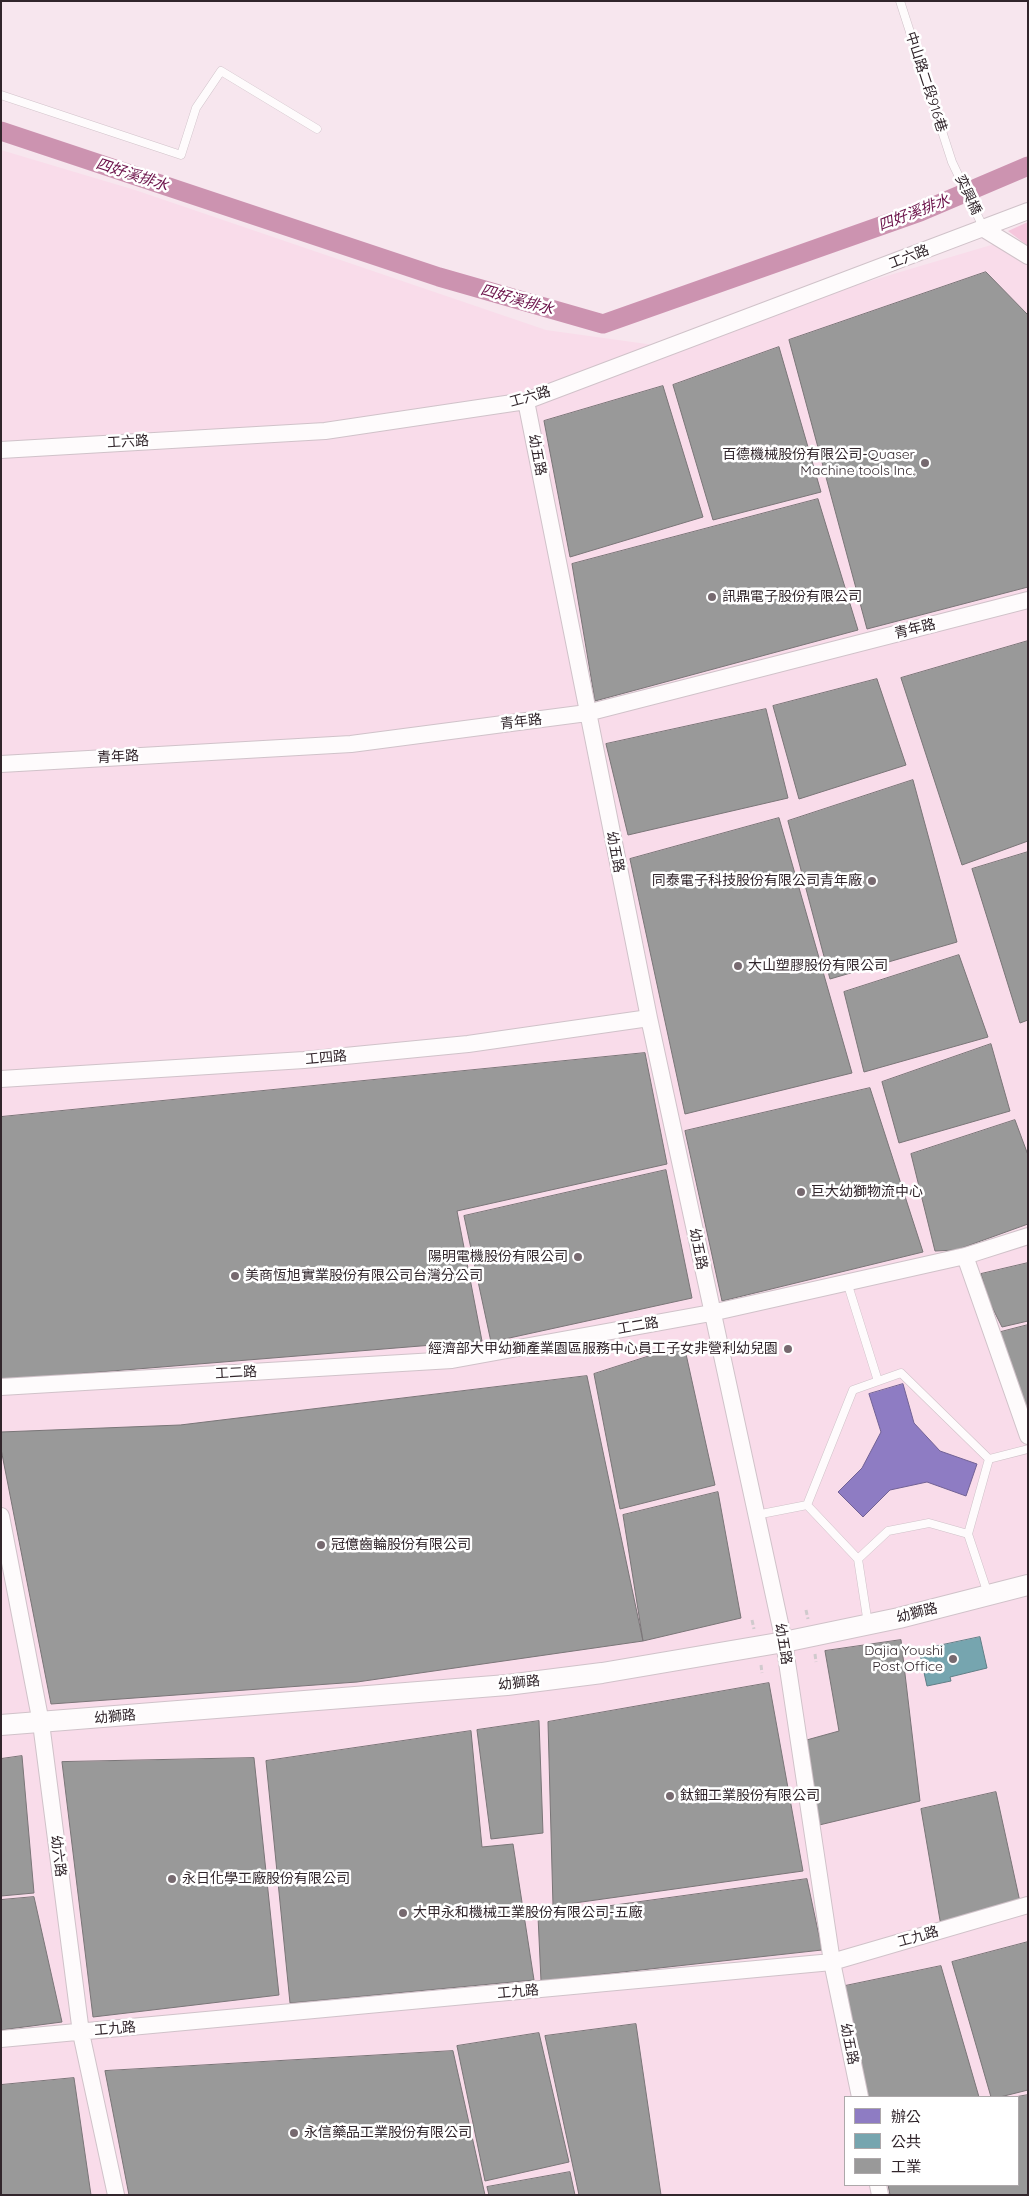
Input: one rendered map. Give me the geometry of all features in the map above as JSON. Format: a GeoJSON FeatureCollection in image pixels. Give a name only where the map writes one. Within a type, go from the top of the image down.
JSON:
{"type":"FeatureCollection","features":[{"type":"Feature","properties":{"kind":"street","name":"工六路"},"geometry":{"type":"LineString","coordinates":[[1,450],[325,431],[526,401],[1028,211]]}},
{"type":"Feature","properties":{"kind":"street"},"geometry":{"type":"LineString","coordinates":[[984,228],[1028,256]]}},
{"type":"Feature","properties":{"kind":"street","name":"幼五路"},"geometry":{"type":"LineString","coordinates":[[526,401],[649,1018],[711,1313],[784,1642],[832,1962],[860,2096]]}},
{"type":"Feature","properties":{"kind":"street","name":"青年路"},"geometry":{"type":"LineString","coordinates":[[1,764],[351,744],[588,713],[1028,600]]}},
{"type":"Feature","properties":{"kind":"street","name":"工四路"},"geometry":{"type":"LineString","coordinates":[[1,1080],[304,1060],[468,1044],[649,1018]]}},
{"type":"Feature","properties":{"kind":"street","name":"工二路"},"geometry":{"type":"LineString","coordinates":[[1,1387],[452,1360],[711,1313],[965,1256],[1028,1236]]}},
{"type":"Feature","properties":{"kind":"street"},"geometry":{"type":"LineString","coordinates":[[965,1256],[1028,1436]]}},
{"type":"Feature","properties":{"kind":"street","name":"幼六路"},"geometry":{"type":"LineString","coordinates":[[1,1516],[41,1722],[82,2033],[116,2195]]}},
{"type":"Feature","properties":{"kind":"street","name":"幼獅路"},"geometry":{"type":"LineString","coordinates":[[1,1725],[507,1685],[602,1673],[784,1642],[868,1624],[1028,1585]]}},
{"type":"Feature","properties":{"kind":"street","name":"工九路"},"geometry":{"type":"LineString","coordinates":[[1,2039],[832,1962],[1028,1905]]}},
{"type":"Feature","properties":{"kind":"lane","name":"中山路二段916巷"},"geometry":{"type":"LineString","coordinates":[[900,1],[952,162]]}},
{"type":"Feature","properties":{"kind":"lane"},"geometry":{"type":"LineString","coordinates":[[1,95],[181,155],[196,108],[221,71],[316,129]]}},
{"type":"Feature","properties":{"kind":"lane","name":"奕興橋"},"geometry":{"type":"LineString","coordinates":[[952,162],[984,228]]}},
{"type":"Feature","properties":{"kind":"lane"},"geometry":{"type":"LineString","coordinates":[[847,1282],[878,1381]]}},
{"type":"Feature","properties":{"kind":"lane"},"geometry":{"type":"LineString","coordinates":[[807,1505],[853,1390],[901,1373],[989,1459]]}},
{"type":"Feature","properties":{"kind":"lane"},"geometry":{"type":"LineString","coordinates":[[989,1459],[1028,1449]]}},
{"type":"Feature","properties":{"kind":"lane"},"geometry":{"type":"LineString","coordinates":[[988,1595],[968,1534],[989,1459]]}},
{"type":"Feature","properties":{"kind":"lane"},"geometry":{"type":"LineString","coordinates":[[756,1515],[807,1505]]}},
{"type":"Feature","properties":{"kind":"lane"},"geometry":{"type":"LineString","coordinates":[[807,1505],[858,1559],[868,1624]]}},
{"type":"Feature","properties":{"kind":"lane"},"geometry":{"type":"LineString","coordinates":[[858,1559],[888,1531],[929,1523],[968,1534]]}},
{"type":"Feature","properties":{"kind":"shaded area"},"geometry":{"type":"Polygon","coordinates":[[[1,150],[135,190],[546,330],[654,345],[1008,240],[1028,260],[1028,2195],[1,2195],[1,150]]]}},
{"type":"Feature","properties":{"kind":"shaded area"},"geometry":{"type":"Polygon","coordinates":[[[1028,222],[1028,246],[1008,231],[1028,222]]]}},
{"type":"Feature","properties":{"kind":"building: 辦公"},"geometry":{"type":"Polygon","coordinates":[[[903,1384],[914,1423],[940,1451],[977,1464],[966,1496],[927,1482],[890,1490],[863,1517],[838,1492],[862,1468],[881,1432],[869,1394],[903,1384]]]}},
{"type":"Feature","properties":{"kind":"building: 公共","name":"Dajia Youshi Post Office"},"geometry":{"type":"Polygon","coordinates":[[[980,1637],[987,1668],[950,1677],[951,1681],[927,1686],[919,1650],[980,1637]]]}},
{"type":"Feature","properties":{"kind":"building: 工業","name":"百德機械股份有限公司-Quaser Machine tools Inc."},"geometry":{"type":"Polygon","coordinates":[[[986,272],[1028,315],[1028,587],[867,629],[789,340],[986,272]]]}},
{"type":"Feature","properties":{"kind":"building: 工業"},"geometry":{"type":"Polygon","coordinates":[[[779,347],[821,492],[713,520],[673,385],[779,347]]]}},
{"type":"Feature","properties":{"kind":"building: 工業"},"geometry":{"type":"Polygon","coordinates":[[[663,386],[703,517],[570,557],[544,421],[663,386]]]}},
{"type":"Feature","properties":{"kind":"building: 工業","name":"訊鼎電子股份有限公司"},"geometry":{"type":"Polygon","coordinates":[[[818,499],[858,630],[595,701],[572,564],[818,499]]]}},
{"type":"Feature","properties":{"kind":"building: 工業"},"geometry":{"type":"Polygon","coordinates":[[[1028,641],[1028,841],[962,865],[901,678],[1028,641]]]}},
{"type":"Feature","properties":{"kind":"building: 工業"},"geometry":{"type":"Polygon","coordinates":[[[877,679],[906,765],[799,799],[773,706],[877,679]]]}},
{"type":"Feature","properties":{"kind":"building: 工業"},"geometry":{"type":"Polygon","coordinates":[[[766,709],[788,798],[628,835],[606,744],[766,709]]]}},
{"type":"Feature","properties":{"kind":"building: 工業","name":"同泰電子科技股份有限公司青年廠"},"geometry":{"type":"Polygon","coordinates":[[[913,780],[957,942],[830,979],[788,821],[913,780]]]}},
{"type":"Feature","properties":{"kind":"building: 工業","name":"大山塑膠股份有限公司"},"geometry":{"type":"Polygon","coordinates":[[[779,818],[852,1073],[685,1114],[630,859],[779,818]]]}},
{"type":"Feature","properties":{"kind":"building: 工業"},"geometry":{"type":"Polygon","coordinates":[[[1028,852],[1028,1020],[1020,1023],[972,869],[1028,852]]]}},
{"type":"Feature","properties":{"kind":"building: 工業"},"geometry":{"type":"Polygon","coordinates":[[[959,955],[988,1037],[864,1072],[844,992],[959,955]]]}},
{"type":"Feature","properties":{"kind":"building: 工業"},"geometry":{"type":"Polygon","coordinates":[[[991,1044],[1010,1111],[899,1143],[882,1082],[991,1044]]]}},
{"type":"Feature","properties":{"kind":"building: 工業","name":"美商恆旭實業股份有限公司台灣分公司"},"geometry":{"type":"Polygon","coordinates":[[[645,1053],[667,1164],[457,1211],[482,1341],[1,1380],[1,1117],[645,1053]]]}},
{"type":"Feature","properties":{"kind":"building: 工業","name":"巨大幼獅物流中心"},"geometry":{"type":"Polygon","coordinates":[[[870,1088],[923,1252],[722,1301],[685,1131],[870,1088]]]}},
{"type":"Feature","properties":{"kind":"building: 工業"},"geometry":{"type":"Polygon","coordinates":[[[1015,1120],[1028,1155],[1028,1224],[956,1250],[935,1251],[911,1154],[1015,1120]]]}},
{"type":"Feature","properties":{"kind":"building: 工業","name":"陽明電機股份有限公司"},"geometry":{"type":"Polygon","coordinates":[[[666,1170],[692,1298],[491,1342],[464,1216],[666,1170]]]}},
{"type":"Feature","properties":{"kind":"building: 工業"},"geometry":{"type":"Polygon","coordinates":[[[1028,1263],[1028,1321],[1002,1327],[989,1301],[981,1274],[1028,1263]]]}},
{"type":"Feature","properties":{"kind":"building: 工業"},"geometry":{"type":"Polygon","coordinates":[[[1028,1325],[1028,1412],[997,1333],[1028,1325]]]}},
{"type":"Feature","properties":{"kind":"building: 工業"},"geometry":{"type":"Polygon","coordinates":[[[684,1345],[715,1485],[620,1509],[594,1374],[684,1345]]]}},
{"type":"Feature","properties":{"kind":"building: 工業","name":"冠億齒輪股份有限公司"},"geometry":{"type":"Polygon","coordinates":[[[587,1376],[643,1641],[357,1682],[51,1704],[1,1449],[1,1432],[180,1425],[587,1376]]]}},
{"type":"Feature","properties":{"kind":"building: 工業"},"geometry":{"type":"Polygon","coordinates":[[[718,1492],[741,1618],[643,1641],[623,1515],[718,1492]]]}},
{"type":"Feature","properties":{"kind":"building: 工業"},"geometry":{"type":"Polygon","coordinates":[[[901,1640],[920,1801],[815,1826],[803,1741],[839,1731],[825,1651],[901,1640]]]}},
{"type":"Feature","properties":{"kind":"building: 工業","name":"鈦鈿工業股份有限公司"},"geometry":{"type":"Polygon","coordinates":[[[769,1683],[803,1871],[553,1906],[548,1722],[769,1683]]]}},
{"type":"Feature","properties":{"kind":"building: 工業"},"geometry":{"type":"Polygon","coordinates":[[[539,1721],[543,1833],[491,1839],[477,1730],[539,1721]]]}},
{"type":"Feature","properties":{"kind":"building: 工業","name":"大甲永和機械工業股份有限公司-五廠"},"geometry":{"type":"Polygon","coordinates":[[[471,1731],[482,1847],[513,1844],[534,1980],[290,2003],[266,1761],[471,1731]]]}},
{"type":"Feature","properties":{"kind":"building: 工業"},"geometry":{"type":"Polygon","coordinates":[[[22,1756],[34,1893],[1,1896],[1,1759],[22,1756]]]}},
{"type":"Feature","properties":{"kind":"building: 工業","name":"永日化學工廠股份有限公司"},"geometry":{"type":"Polygon","coordinates":[[[254,1758],[279,1995],[93,2017],[62,1762],[254,1758]]]}},
{"type":"Feature","properties":{"kind":"building: 工業"},"geometry":{"type":"Polygon","coordinates":[[[996,1792],[1020,1902],[941,1926],[921,1809],[996,1792]]]}},
{"type":"Feature","properties":{"kind":"building: 工業"},"geometry":{"type":"Polygon","coordinates":[[[807,1879],[822,1950],[541,1981],[538,1916],[807,1879]]]}},
{"type":"Feature","properties":{"kind":"building: 工業"},"geometry":{"type":"Polygon","coordinates":[[[34,1897],[62,2022],[1,2030],[1,1900],[34,1897]]]}},
{"type":"Feature","properties":{"kind":"building: 工業"},"geometry":{"type":"Polygon","coordinates":[[[1028,1942],[1028,2090],[1004,2096],[991,2096],[952,1962],[1028,1942]]]}},
{"type":"Feature","properties":{"kind":"building: 工業"},"geometry":{"type":"Polygon","coordinates":[[[941,1966],[979,2096],[867,2096],[845,1986],[941,1966]]]}},
{"type":"Feature","properties":{"kind":"building: 工業"},"geometry":{"type":"Polygon","coordinates":[[[636,2024],[661,2195],[579,2195],[545,2036],[636,2024]]]}},
{"type":"Feature","properties":{"kind":"building: 工業"},"geometry":{"type":"Polygon","coordinates":[[[539,2033],[569,2162],[485,2181],[457,2046],[539,2033]]]}},
{"type":"Feature","properties":{"kind":"building: 工業","name":"永信藥品工業股份有限公司"},"geometry":{"type":"Polygon","coordinates":[[[453,2051],[485,2195],[129,2195],[105,2071],[453,2051]]]}},
{"type":"Feature","properties":{"kind":"building: 工業"},"geometry":{"type":"Polygon","coordinates":[[[74,2078],[91,2195],[1,2195],[1,2085],[74,2078]]]}},
{"type":"Feature","properties":{"kind":"building: 工業"},"geometry":{"type":"Polygon","coordinates":[[[1028,2095],[1028,2195],[890,2195],[888,2186],[1019,2186],[1019,2097],[1028,2095]]]}},
{"type":"Feature","properties":{"kind":"building: 工業"},"geometry":{"type":"Polygon","coordinates":[[[570,2172],[575,2195],[489,2195],[487,2187],[570,2172]]]}},
{"type":"Feature","properties":{"kind":"waterway","name":"四好溪排水"},"geometry":{"type":"LineString","coordinates":[[1,131],[439,277],[603,324],[920,212],[1028,166]]}},
{"type":"Feature","properties":{"kind":"place","name":"百德機械股份有限公司-Quaser Machine tools Inc."},"geometry":{"type":"Point","coordinates":[925,463]}},
{"type":"Feature","properties":{"kind":"place","name":"訊鼎電子股份有限公司"},"geometry":{"type":"Point","coordinates":[712,597]}},
{"type":"Feature","properties":{"kind":"place","name":"同泰電子科技股份有限公司青年廠"},"geometry":{"type":"Point","coordinates":[872,881]}},
{"type":"Feature","properties":{"kind":"place","name":"大山塑膠股份有限公司"},"geometry":{"type":"Point","coordinates":[738,966]}},
{"type":"Feature","properties":{"kind":"place","name":"巨大幼獅物流中心"},"geometry":{"type":"Point","coordinates":[801,1192]}},
{"type":"Feature","properties":{"kind":"place","name":"陽明電機股份有限公司"},"geometry":{"type":"Point","coordinates":[578,1257]}},
{"type":"Feature","properties":{"kind":"place","name":"美商恆旭實業股份有限公司台灣分公司"},"geometry":{"type":"Point","coordinates":[235,1276]}},
{"type":"Feature","properties":{"kind":"place","name":"經濟部大甲幼獅產業園區服務中心員工子女非營利幼兒園"},"geometry":{"type":"Point","coordinates":[788,1349]}},
{"type":"Feature","properties":{"kind":"place","name":"冠億齒輪股份有限公司"},"geometry":{"type":"Point","coordinates":[321,1545]}},
{"type":"Feature","properties":{"kind":"place","name":"Dajia Youshi Post Office"},"geometry":{"type":"Point","coordinates":[953,1659]}},
{"type":"Feature","properties":{"kind":"place","name":"鈦鈿工業股份有限公司"},"geometry":{"type":"Point","coordinates":[670,1796]}},
{"type":"Feature","properties":{"kind":"place","name":"永日化學工廠股份有限公司"},"geometry":{"type":"Point","coordinates":[172,1879]}},
{"type":"Feature","properties":{"kind":"place","name":"大甲永和機械工業股份有限公司-五廠"},"geometry":{"type":"Point","coordinates":[403,1913]}},
{"type":"Feature","properties":{"kind":"place","name":"永信藥品工業股份有限公司"},"geometry":{"type":"Point","coordinates":[294,2133]}}]}
